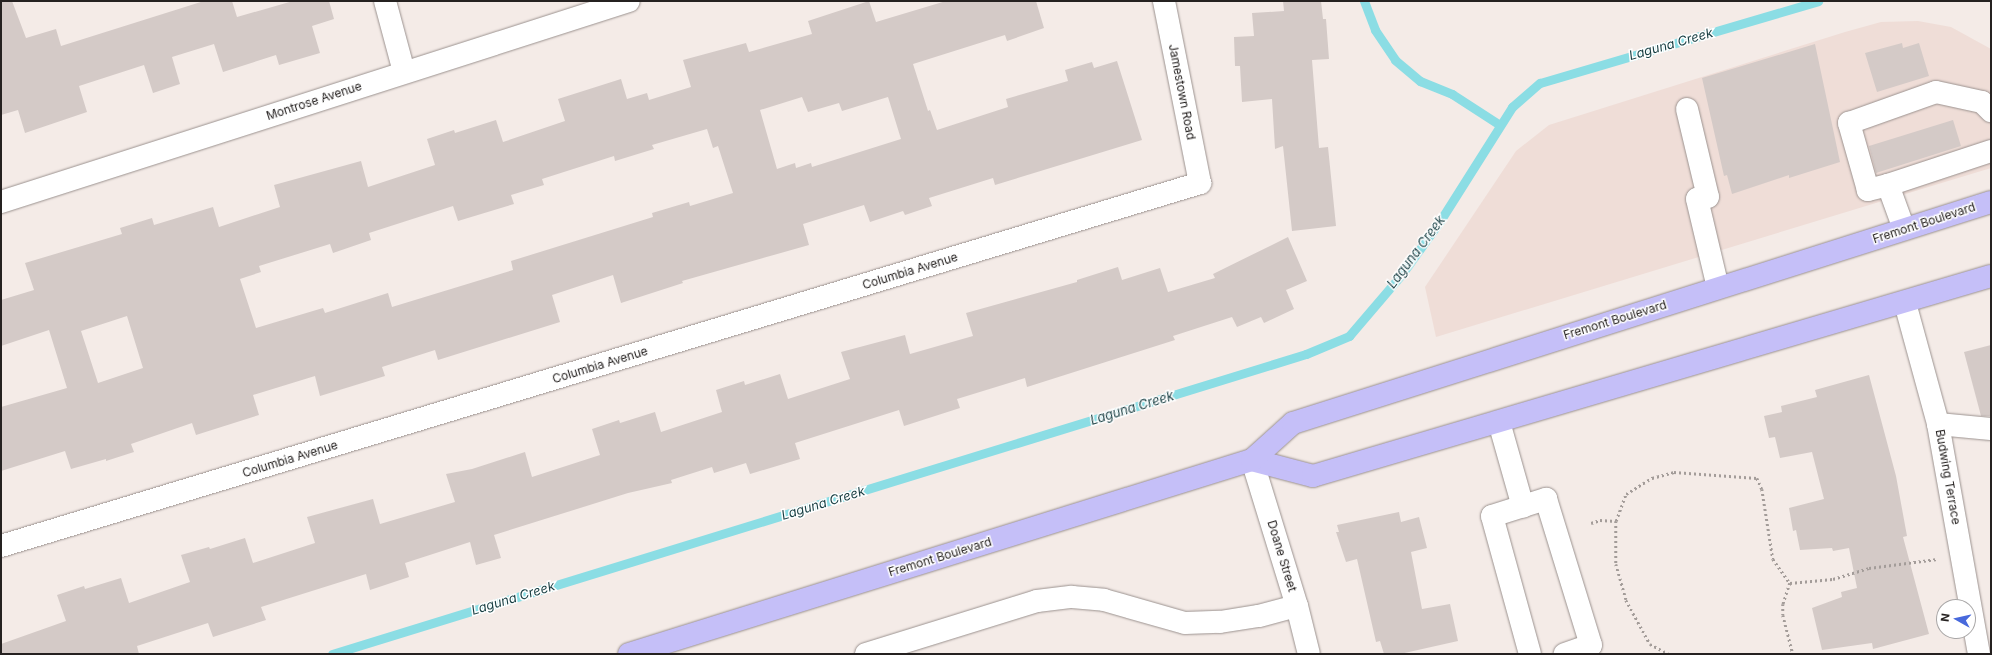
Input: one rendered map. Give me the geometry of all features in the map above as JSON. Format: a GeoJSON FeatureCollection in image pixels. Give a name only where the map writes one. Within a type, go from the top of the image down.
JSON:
{"type":"FeatureCollection","features":[{"type":"Feature","properties":{"kind":"main road","name":"Fremont Boulevard"},"geometry":{"type":"LineString","coordinates":[[629,654],[1252,460],[1293,423],[1991,202]]}},
{"type":"Feature","properties":{"kind":"main road"},"geometry":{"type":"LineString","coordinates":[[1252,460],[1312,476],[1905,303],[1991,276]]}},
{"type":"Feature","properties":{"kind":"street"},"geometry":{"type":"LineString","coordinates":[[385,1],[404,72]]}},
{"type":"Feature","properties":{"kind":"street","name":"Montrose Avenue"},"geometry":{"type":"LineString","coordinates":[[1,202],[629,1]]}},
{"type":"Feature","properties":{"kind":"street","name":"Jamestown Road"},"geometry":{"type":"LineString","coordinates":[[1164,1],[1200,183]]}},
{"type":"Feature","properties":{"kind":"street"},"geometry":{"type":"LineString","coordinates":[[1991,111],[1982,102],[1936,92],[1849,123],[1868,190],[1888,185],[1991,151]]}},
{"type":"Feature","properties":{"kind":"street"},"geometry":{"type":"LineString","coordinates":[[1687,109],[1708,197],[1697,199],[1718,288]]}},
{"type":"Feature","properties":{"kind":"street","name":"Columbia Avenue"},"geometry":{"type":"LineString","coordinates":[[1,546],[1200,183]]}},
{"type":"Feature","properties":{"kind":"street"},"geometry":{"type":"LineString","coordinates":[[1888,185],[1904,229]]}},
{"type":"Feature","properties":{"kind":"street","name":"Budwing Terrace"},"geometry":{"type":"LineString","coordinates":[[1905,303],[1938,424],[1961,554],[1984,631],[1979,654]]}},
{"type":"Feature","properties":{"kind":"street"},"geometry":{"type":"LineString","coordinates":[[1499,422],[1522,507]]}},
{"type":"Feature","properties":{"kind":"street"},"geometry":{"type":"LineString","coordinates":[[1938,424],[1991,429]]}},
{"type":"Feature","properties":{"kind":"street","name":"Doane Street"},"geometry":{"type":"LineString","coordinates":[[1252,460],[1297,606],[1309,654]]}},
{"type":"Feature","properties":{"kind":"street"},"geometry":{"type":"LineString","coordinates":[[1530,654],[1492,516],[1546,500],[1591,645],[1565,654]]}},
{"type":"Feature","properties":{"kind":"street"},"geometry":{"type":"LineString","coordinates":[[866,654],[1037,601],[1072,597],[1104,600],[1185,623],[1220,622],[1259,616],[1297,606]]}},
{"type":"Feature","properties":{"kind":"path"},"geometry":{"type":"LineString","coordinates":[[1669,654],[1650,644],[1626,600],[1616,564],[1616,521],[1626,494],[1652,478],[1674,472],[1757,478],[1762,489],[1773,559],[1790,583]]}},
{"type":"Feature","properties":{"kind":"path"},"geometry":{"type":"LineString","coordinates":[[1591,523],[1600,520],[1616,521]]}},
{"type":"Feature","properties":{"kind":"path"},"geometry":{"type":"LineString","coordinates":[[1790,583],[1833,579],[1869,568],[1961,554]]}},
{"type":"Feature","properties":{"kind":"path"},"geometry":{"type":"LineString","coordinates":[[1790,583],[1783,604],[1783,615],[1793,654]]}},
{"type":"Feature","properties":{"kind":"shaded area"},"geometry":{"type":"Polygon","coordinates":[[[1918,21],[1951,27],[1991,49],[1991,168],[1436,337],[1425,287],[1516,151],[1549,125],[1845,32],[1881,22],[1918,21]]]}},
{"type":"Feature","properties":{"kind":"building"},"geometry":{"type":"Polygon","coordinates":[[[1,1],[12,1],[26,38],[56,29],[61,46],[204,1],[232,1],[237,17],[293,1],[329,1],[334,19],[312,26],[320,53],[279,65],[276,55],[223,72],[214,44],[172,57],[180,84],[153,93],[144,65],[79,86],[87,112],[25,133],[18,110],[1,115],[1,1]]]}},
{"type":"Feature","properties":{"kind":"building"},"geometry":{"type":"Polygon","coordinates":[[[869,1],[876,22],[946,1],[1036,1],[1044,28],[1007,41],[1005,35],[913,64],[928,111],[930,110],[937,130],[1008,107],[1006,99],[1068,81],[1065,70],[1092,62],[1094,68],[1117,61],[1142,140],[995,185],[993,178],[929,198],[932,206],[905,215],[903,211],[870,222],[864,205],[803,224],[809,245],[682,281],[683,283],[621,303],[613,275],[552,295],[560,322],[438,360],[435,350],[382,367],[385,376],[320,396],[315,376],[253,395],[259,415],[196,435],[192,423],[131,444],[134,452],[106,461],[106,459],[71,469],[65,451],[1,471],[1,407],[67,388],[49,330],[1,346],[1,300],[34,290],[25,263],[122,234],[120,228],[152,218],[154,225],[213,207],[219,227],[280,207],[274,185],[361,161],[368,187],[435,165],[427,139],[454,130],[455,133],[496,120],[503,142],[565,121],[558,99],[621,79],[627,99],[647,93],[649,100],[691,87],[683,60],[746,43],[749,52],[812,34],[808,21],[869,1]],[[802,97],[760,110],[777,169],[795,163],[796,168],[811,163],[812,167],[901,139],[888,97],[842,111],[839,103],[808,112],[802,97]],[[707,129],[652,145],[654,149],[615,161],[614,156],[542,179],[544,185],[511,195],[514,204],[458,221],[453,206],[369,233],[371,240],[333,253],[330,244],[259,266],[261,272],[240,279],[256,328],[323,308],[325,313],[388,293],[392,307],[513,270],[511,261],[653,217],[652,213],[689,202],[690,206],[733,193],[718,146],[713,148],[707,129]],[[127,316],[81,331],[98,383],[143,368],[127,316]]]}},
{"type":"Feature","properties":{"kind":"building"},"geometry":{"type":"Polygon","coordinates":[[[1283,1],[1321,1],[1323,19],[1326,19],[1329,59],[1312,60],[1319,148],[1328,147],[1336,226],[1292,231],[1283,146],[1275,149],[1272,99],[1242,102],[1240,66],[1235,66],[1234,37],[1254,36],[1252,13],[1284,11],[1283,1]]]}},
{"type":"Feature","properties":{"kind":"building"},"geometry":{"type":"Polygon","coordinates":[[[1902,43],[1903,48],[1919,43],[1929,76],[1877,92],[1865,53],[1902,43]]]}},
{"type":"Feature","properties":{"kind":"building"},"geometry":{"type":"Polygon","coordinates":[[[1815,44],[1840,162],[1789,178],[1789,175],[1732,194],[1727,175],[1724,176],[1702,78],[1815,44]]]}},
{"type":"Feature","properties":{"kind":"building"},"geometry":{"type":"Polygon","coordinates":[[[1953,120],[1961,146],[1876,173],[1869,146],[1953,120]]]}},
{"type":"Feature","properties":{"kind":"building"},"geometry":{"type":"Polygon","coordinates":[[[1288,237],[1307,281],[1286,290],[1294,309],[1264,323],[1261,317],[1237,327],[1232,317],[1173,336],[1175,340],[1027,387],[1025,378],[957,399],[960,408],[904,426],[899,410],[795,443],[800,459],[750,474],[746,463],[714,473],[712,467],[671,480],[672,483],[628,493],[494,535],[501,558],[476,565],[470,542],[405,563],[409,577],[370,590],[366,574],[261,607],[266,620],[213,637],[208,623],[137,646],[139,654],[1,654],[1,644],[66,621],[57,595],[84,586],[85,589],[121,578],[129,603],[190,582],[181,555],[209,547],[210,549],[245,538],[253,563],[315,543],[307,517],[373,499],[380,524],[455,502],[446,474],[472,469],[525,452],[532,477],[600,455],[592,429],[619,420],[620,423],[655,412],[661,432],[722,412],[716,390],[744,381],[745,385],[780,374],[788,399],[850,379],[841,352],[905,335],[910,354],[973,336],[966,313],[1077,282],[1077,280],[1118,267],[1122,280],[1160,268],[1168,292],[1215,278],[1213,274],[1288,237]]]}},
{"type":"Feature","properties":{"kind":"building"},"geometry":{"type":"Polygon","coordinates":[[[1991,345],[1991,416],[1981,416],[1964,352],[1991,345]]]}},
{"type":"Feature","properties":{"kind":"building"},"geometry":{"type":"Polygon","coordinates":[[[1869,375],[1896,476],[1907,536],[1903,537],[1929,634],[1873,649],[1872,643],[1822,650],[1812,608],[1842,597],[1841,592],[1857,588],[1849,548],[1833,551],[1832,548],[1800,550],[1796,530],[1793,531],[1789,508],[1824,499],[1812,452],[1780,458],[1775,437],[1769,438],[1764,416],[1782,412],[1781,406],[1817,397],[1815,390],[1869,375]]]}},
{"type":"Feature","properties":{"kind":"building"},"geometry":{"type":"Polygon","coordinates":[[[1399,512],[1401,522],[1419,517],[1427,548],[1411,552],[1422,609],[1450,604],[1458,641],[1400,654],[1384,654],[1380,641],[1376,642],[1357,559],[1346,562],[1336,532],[1339,532],[1337,525],[1399,512]]]}},
{"type":"Feature","properties":{"kind":"waterway"},"geometry":{"type":"LineString","coordinates":[[1364,1],[1375,30],[1395,60],[1420,81],[1452,94],[1500,125]]}},
{"type":"Feature","properties":{"kind":"waterway","name":"Laguna Creek"},"geometry":{"type":"LineString","coordinates":[[332,654],[1306,354],[1349,336],[1402,274],[1440,221],[1512,107],[1540,83],[1818,1]]}}]}
